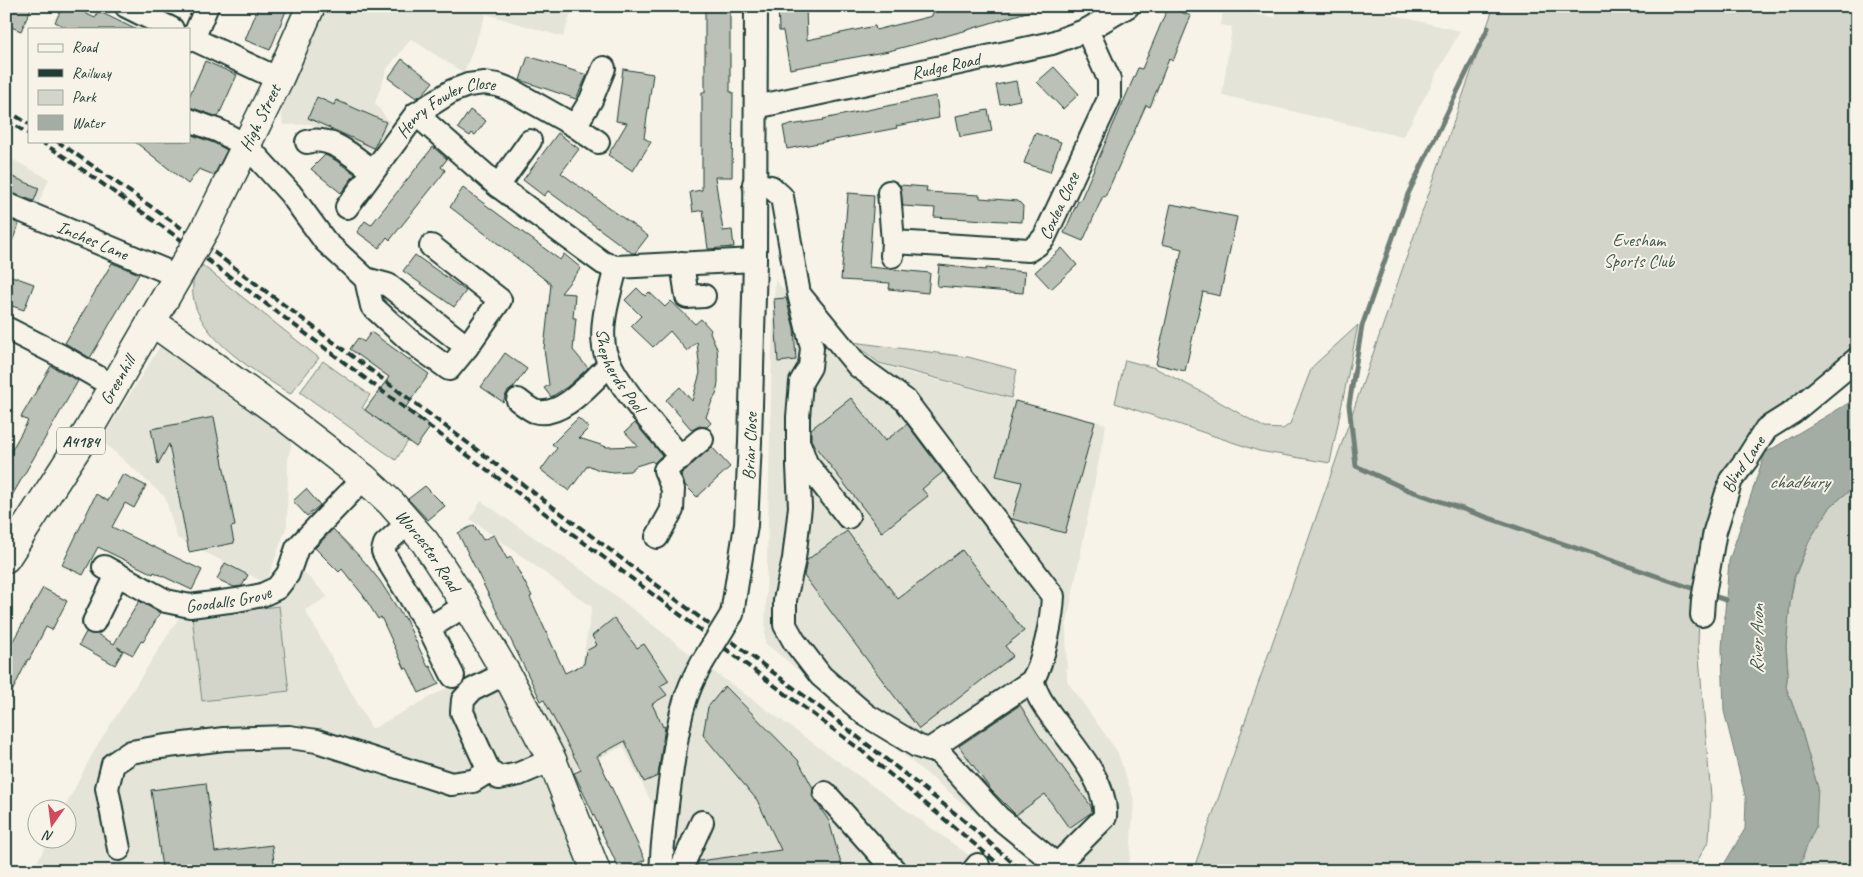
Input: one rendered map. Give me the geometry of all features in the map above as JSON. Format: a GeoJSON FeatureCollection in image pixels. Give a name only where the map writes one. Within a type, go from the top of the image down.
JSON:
{"type":"FeatureCollection","features":[{"type":"Feature","properties":{"kind":"main road","name":"High Street"},"geometry":{"type":"LineString","coordinates":[[180,272],[206,229],[247,146],[311,6]]}},
{"type":"Feature","properties":{"kind":"main road","name":"Greenhill"},"geometry":{"type":"LineString","coordinates":[[6,558],[88,431],[112,386],[180,272]]}},
{"type":"Feature","properties":{"kind":"main road","name":"Worcester Road"},"geometry":{"type":"LineString","coordinates":[[151,321],[282,415],[364,478],[408,522],[424,542],[466,605],[506,673],[552,760],[596,871]]}},
{"type":"Feature","properties":{"kind":"street"},"geometry":{"type":"LineString","coordinates":[[126,6],[170,28]]}},
{"type":"Feature","properties":{"kind":"street"},"geometry":{"type":"LineString","coordinates":[[206,6],[191,38],[279,79]]}},
{"type":"Feature","properties":{"kind":"street","name":"Briar Close"},"geometry":{"type":"LineString","coordinates":[[661,871],[664,825],[684,699],[692,679],[732,614],[746,525],[755,260],[756,6]]}},
{"type":"Feature","properties":{"kind":"street","name":"Rudge Road"},"geometry":{"type":"LineString","coordinates":[[756,107],[1052,43],[1086,30],[1128,6]]}},
{"type":"Feature","properties":{"kind":"street","name":"Coxlea Close"},"geometry":{"type":"LineString","coordinates":[[889,192],[892,249],[1029,250],[1037,245],[1044,238],[1109,99],[1109,79],[1086,30]]}},
{"type":"Feature","properties":{"kind":"street"},"geometry":{"type":"LineString","coordinates":[[575,126],[591,100],[604,68]]}},
{"type":"Feature","properties":{"kind":"street","name":"Henry Fowler Close"},"geometry":{"type":"LineString","coordinates":[[347,207],[416,114],[452,91],[468,85],[498,84],[575,126],[598,142]]}},
{"type":"Feature","properties":{"kind":"street"},"geometry":{"type":"LineString","coordinates":[[416,114],[498,186],[603,263],[616,267],[755,260]]}},
{"type":"Feature","properties":{"kind":"street"},"geometry":{"type":"LineString","coordinates":[[190,120],[219,131],[247,146],[290,193],[325,241],[366,279],[388,285],[467,347]]}},
{"type":"Feature","properties":{"kind":"street"},"geometry":{"type":"LineString","coordinates":[[307,142],[315,139],[332,144],[373,171]]}},
{"type":"Feature","properties":{"kind":"street"},"geometry":{"type":"LineString","coordinates":[[498,186],[530,141]]}},
{"type":"Feature","properties":{"kind":"street"},"geometry":{"type":"LineString","coordinates":[[754,184],[771,188],[782,197],[799,294],[812,348],[810,368],[801,382],[798,417],[800,507],[794,559],[785,600],[785,625],[794,641],[821,676],[866,716],[917,746],[929,750],[1032,681],[1038,670],[1052,610],[1053,596],[905,400],[858,366],[799,294]]}},
{"type":"Feature","properties":{"kind":"street","name":"Inches Lane"},"geometry":{"type":"LineString","coordinates":[[6,204],[180,272]]}},
{"type":"Feature","properties":{"kind":"street"},"geometry":{"type":"LineString","coordinates":[[366,279],[372,306],[409,340],[449,369],[500,300],[431,246]]}},
{"type":"Feature","properties":{"kind":"street"},"geometry":{"type":"LineString","coordinates":[[682,263],[688,297],[704,296]]}},
{"type":"Feature","properties":{"kind":"street","name":"Shepherds Pool"},"geometry":{"type":"LineString","coordinates":[[616,267],[604,321],[604,348],[613,372],[673,464],[674,489],[672,510],[657,537]]}},
{"type":"Feature","properties":{"kind":"street"},"geometry":{"type":"LineString","coordinates":[[6,328],[61,356],[112,386]]}},
{"type":"Feature","properties":{"kind":"street","name":"Blind Lane"},"geometry":{"type":"LineString","coordinates":[[1703,600],[1715,531],[1731,480],[1766,429],[1793,412],[1857,359]]}},
{"type":"Feature","properties":{"kind":"street"},"geometry":{"type":"LineString","coordinates":[[518,400],[536,412],[554,411],[571,401],[610,364]]}},
{"type":"Feature","properties":{"kind":"street"},"geometry":{"type":"LineString","coordinates":[[673,464],[702,439]]}},
{"type":"Feature","properties":{"kind":"street"},"geometry":{"type":"LineString","coordinates":[[799,442],[806,463],[848,517]]}},
{"type":"Feature","properties":{"kind":"street","name":"Goodalls Grove"},"geometry":{"type":"LineString","coordinates":[[94,622],[110,571],[177,605],[190,606],[237,600],[262,595],[278,588],[288,574],[297,548],[364,478]]}},
{"type":"Feature","properties":{"kind":"street"},"geometry":{"type":"LineString","coordinates":[[408,522],[385,544],[383,551],[429,628],[453,676]]}},
{"type":"Feature","properties":{"kind":"street"},"geometry":{"type":"LineString","coordinates":[[429,628],[466,605]]}},
{"type":"Feature","properties":{"kind":"street"},"geometry":{"type":"LineString","coordinates":[[506,673],[472,690],[463,700],[462,712],[489,771],[499,778],[519,774],[552,760]]}},
{"type":"Feature","properties":{"kind":"street"},"geometry":{"type":"LineString","coordinates":[[934,747],[998,817],[1057,866],[1105,817],[1106,806],[1087,765],[1042,702],[1032,681]]}},
{"type":"Feature","properties":{"kind":"street"},"geometry":{"type":"LineString","coordinates":[[119,849],[107,788],[113,764],[131,752],[224,739],[289,737],[317,741],[451,784],[473,781],[489,771]]}},
{"type":"Feature","properties":{"kind":"street"},"geometry":{"type":"LineString","coordinates":[[825,793],[896,871]]}},
{"type":"Feature","properties":{"kind":"street"},"geometry":{"type":"LineString","coordinates":[[680,871],[702,822]]}},
{"type":"Feature","properties":{"kind":"shaded area"},"geometry":{"type":"Polygon","coordinates":[[[306,6],[573,6],[563,37],[486,14],[464,73],[411,39],[387,69],[375,103],[389,122],[376,152],[310,124],[283,125],[277,77],[306,6]]]}},
{"type":"Feature","properties":{"kind":"shaded area"},"geometry":{"type":"Polygon","coordinates":[[[1277,6],[1356,6],[1460,31],[1403,137],[1222,95],[1232,27],[1221,25],[1223,9],[1275,17],[1277,6]]]}},
{"type":"Feature","properties":{"kind":"shaded area"},"geometry":{"type":"Polygon","coordinates":[[[6,156],[49,179],[35,211],[6,200],[6,156]]]}},
{"type":"Feature","properties":{"kind":"shaded area"},"geometry":{"type":"Polygon","coordinates":[[[775,280],[865,376],[880,365],[1106,424],[1066,628],[1067,681],[1117,751],[1134,799],[1130,859],[1122,871],[1047,871],[765,643],[775,280]]]}},
{"type":"Feature","properties":{"kind":"shaded area"},"geometry":{"type":"Polygon","coordinates":[[[166,337],[295,427],[288,459],[287,526],[266,583],[177,538],[165,497],[101,440],[166,337]]]}},
{"type":"Feature","properties":{"kind":"shaded area"},"geometry":{"type":"Polygon","coordinates":[[[481,501],[589,575],[699,661],[973,858],[987,871],[658,871],[663,825],[623,746],[570,773],[540,706],[591,679],[582,664],[592,607],[470,519],[481,501]]]}},
{"type":"Feature","properties":{"kind":"shaded area"},"geometry":{"type":"Polygon","coordinates":[[[301,569],[328,597],[305,610],[372,729],[494,662],[591,871],[32,871],[44,850],[78,850],[78,800],[69,800],[95,749],[182,613],[301,569]]]}},
{"type":"Feature","properties":{"kind":"green space","name":"Evesham Sports Club"},"geometry":{"type":"Polygon","coordinates":[[[1494,6],[1857,6],[1857,351],[1737,468],[1700,587],[1698,645],[1711,797],[1709,840],[1692,871],[1193,871],[1494,6]]]}},
{"type":"Feature","properties":{"kind":"green space"},"geometry":{"type":"Polygon","coordinates":[[[202,265],[319,358],[290,394],[241,361],[224,347],[199,315],[193,297],[194,278],[202,265]]]}},
{"type":"Feature","properties":{"kind":"green space"},"geometry":{"type":"Polygon","coordinates":[[[1358,325],[1330,463],[1259,451],[1115,403],[1125,360],[1155,368],[1265,428],[1283,429],[1290,424],[1312,367],[1358,325]]]}},
{"type":"Feature","properties":{"kind":"green space"},"geometry":{"type":"Polygon","coordinates":[[[852,342],[968,357],[1017,370],[1011,398],[879,363],[852,342]]]}},
{"type":"Feature","properties":{"kind":"green space"},"geometry":{"type":"Polygon","coordinates":[[[323,361],[370,395],[362,408],[408,441],[396,460],[300,392],[323,361]]]}},
{"type":"Feature","properties":{"kind":"green space"},"geometry":{"type":"Polygon","coordinates":[[[1857,482],[1857,850],[1842,871],[1796,871],[1803,859],[1818,788],[1799,722],[1786,687],[1788,672],[1786,646],[1790,603],[1795,577],[1810,539],[1831,506],[1857,482]]]}},
{"type":"Feature","properties":{"kind":"green space"},"geometry":{"type":"Polygon","coordinates":[[[279,606],[289,691],[202,701],[192,616],[279,606]]]}},
{"type":"Feature","properties":{"kind":"water","name":"chadbury"},"geometry":{"type":"Polygon","coordinates":[[[1857,398],[1857,482],[1831,506],[1810,539],[1794,577],[1790,603],[1786,646],[1788,672],[1786,687],[1799,722],[1818,788],[1816,826],[1796,871],[1720,871],[1745,829],[1746,799],[1724,711],[1722,648],[1729,561],[1765,453],[1857,398]]]}},
{"type":"Feature","properties":{"kind":"building"},"geometry":{"type":"Polygon","coordinates":[[[6,6],[32,6],[21,31],[6,25],[6,6]]]}},
{"type":"Feature","properties":{"kind":"building"},"geometry":{"type":"Polygon","coordinates":[[[63,6],[70,6],[95,18],[98,11],[133,28],[67,28],[55,22],[63,6]]]}},
{"type":"Feature","properties":{"kind":"building"},"geometry":{"type":"Polygon","coordinates":[[[259,6],[288,6],[270,50],[245,40],[259,6]]]}},
{"type":"Feature","properties":{"kind":"building"},"geometry":{"type":"Polygon","coordinates":[[[705,6],[730,6],[730,92],[733,92],[732,177],[715,177],[723,231],[732,230],[734,247],[708,249],[703,210],[693,212],[690,192],[702,190],[702,92],[705,92],[705,6]]]}},
{"type":"Feature","properties":{"kind":"building"},"geometry":{"type":"Polygon","coordinates":[[[778,6],[806,6],[807,40],[875,26],[876,30],[932,16],[932,13],[958,6],[1033,6],[1033,10],[889,51],[790,69],[783,31],[779,31],[778,6]]]}},
{"type":"Feature","properties":{"kind":"building"},"geometry":{"type":"Polygon","coordinates":[[[1168,7],[1191,16],[1173,61],[1169,59],[1150,107],[1146,105],[1083,241],[1064,233],[1078,201],[1080,201],[1138,68],[1142,69],[1168,7]]]}},
{"type":"Feature","properties":{"kind":"building"},"geometry":{"type":"Polygon","coordinates":[[[528,56],[587,75],[576,99],[520,80],[528,56]]]}},
{"type":"Feature","properties":{"kind":"building"},"geometry":{"type":"Polygon","coordinates":[[[402,59],[433,82],[423,94],[416,98],[388,78],[402,59]]]}},
{"type":"Feature","properties":{"kind":"building"},"geometry":{"type":"Polygon","coordinates":[[[205,61],[237,75],[218,117],[190,107],[190,95],[205,61]]]}},
{"type":"Feature","properties":{"kind":"building"},"geometry":{"type":"Polygon","coordinates":[[[1054,67],[1079,94],[1063,109],[1037,82],[1054,67]]]}},
{"type":"Feature","properties":{"kind":"building"},"geometry":{"type":"Polygon","coordinates":[[[623,69],[653,74],[644,138],[651,142],[633,171],[608,155],[627,123],[616,121],[623,69]]]}},
{"type":"Feature","properties":{"kind":"building"},"geometry":{"type":"Polygon","coordinates":[[[1016,81],[1020,100],[1000,104],[996,85],[1016,81]]]}},
{"type":"Feature","properties":{"kind":"building"},"geometry":{"type":"Polygon","coordinates":[[[936,96],[939,118],[787,149],[783,126],[824,120],[936,96]]]}},
{"type":"Feature","properties":{"kind":"building"},"geometry":{"type":"Polygon","coordinates":[[[317,97],[334,105],[336,100],[386,122],[374,148],[308,118],[317,97]]]}},
{"type":"Feature","properties":{"kind":"building"},"geometry":{"type":"Polygon","coordinates":[[[470,110],[486,121],[475,135],[472,133],[470,136],[458,128],[470,110]]]}},
{"type":"Feature","properties":{"kind":"building"},"geometry":{"type":"Polygon","coordinates":[[[988,110],[992,131],[960,137],[956,116],[988,110]]]}},
{"type":"Feature","properties":{"kind":"building"},"geometry":{"type":"Polygon","coordinates":[[[558,133],[579,149],[561,173],[648,236],[635,253],[632,253],[548,191],[544,196],[523,180],[558,133]]]}},
{"type":"Feature","properties":{"kind":"building"},"geometry":{"type":"Polygon","coordinates":[[[1035,133],[1061,142],[1050,172],[1024,163],[1035,133]]]}},
{"type":"Feature","properties":{"kind":"building"},"geometry":{"type":"Polygon","coordinates":[[[190,134],[227,150],[214,175],[199,169],[188,184],[135,142],[190,142],[190,134]]]}},
{"type":"Feature","properties":{"kind":"building"},"geometry":{"type":"Polygon","coordinates":[[[433,147],[447,159],[441,167],[445,170],[443,174],[390,240],[387,237],[379,248],[357,232],[365,221],[371,225],[433,147]]]}},
{"type":"Feature","properties":{"kind":"building"},"geometry":{"type":"Polygon","coordinates":[[[325,155],[355,174],[341,193],[311,169],[325,155]]]}},
{"type":"Feature","properties":{"kind":"building"},"geometry":{"type":"Polygon","coordinates":[[[6,174],[39,188],[34,201],[6,191],[6,174]]]}},
{"type":"Feature","properties":{"kind":"building"},"geometry":{"type":"Polygon","coordinates":[[[900,185],[927,187],[926,192],[980,195],[980,198],[1018,201],[1023,206],[1022,222],[934,217],[935,208],[903,206],[900,185]]]}},
{"type":"Feature","properties":{"kind":"building"},"geometry":{"type":"Polygon","coordinates":[[[463,188],[560,260],[564,254],[581,268],[561,293],[575,294],[573,318],[576,318],[573,350],[588,368],[567,387],[551,397],[544,388],[549,385],[544,349],[551,284],[450,207],[463,188]]]}},
{"type":"Feature","properties":{"kind":"building"},"geometry":{"type":"Polygon","coordinates":[[[848,193],[874,195],[869,267],[930,273],[928,293],[889,289],[890,283],[841,280],[848,193]]]}},
{"type":"Feature","properties":{"kind":"building"},"geometry":{"type":"Polygon","coordinates":[[[1171,204],[1237,217],[1220,296],[1203,292],[1185,371],[1156,364],[1182,249],[1162,244],[1171,204]]]}},
{"type":"Feature","properties":{"kind":"building"},"geometry":{"type":"Polygon","coordinates":[[[6,218],[19,224],[7,254],[6,254],[6,218]]]}},
{"type":"Feature","properties":{"kind":"building"},"geometry":{"type":"Polygon","coordinates":[[[1062,248],[1077,265],[1051,289],[1035,272],[1062,248]]]}},
{"type":"Feature","properties":{"kind":"building"},"geometry":{"type":"Polygon","coordinates":[[[415,255],[466,291],[454,307],[403,271],[415,255]]]}},
{"type":"Feature","properties":{"kind":"building"},"geometry":{"type":"Polygon","coordinates":[[[112,263],[139,274],[90,358],[65,343],[112,263]]]}},
{"type":"Feature","properties":{"kind":"building"},"geometry":{"type":"Polygon","coordinates":[[[939,265],[1025,272],[1023,293],[937,286],[939,265]]]}},
{"type":"Feature","properties":{"kind":"building"},"geometry":{"type":"Polygon","coordinates":[[[6,274],[34,284],[24,310],[6,304],[6,274]]]}},
{"type":"Feature","properties":{"kind":"building"},"geometry":{"type":"Polygon","coordinates":[[[637,288],[645,296],[649,292],[665,307],[671,301],[695,324],[701,319],[711,330],[710,332],[717,349],[718,382],[716,395],[706,417],[711,423],[707,427],[699,426],[692,430],[666,400],[680,387],[692,401],[700,373],[697,342],[687,351],[670,331],[653,347],[631,326],[641,316],[625,300],[637,288]]]}},
{"type":"Feature","properties":{"kind":"building"},"geometry":{"type":"Polygon","coordinates":[[[786,298],[794,328],[796,360],[778,362],[774,299],[786,298]]]}},
{"type":"Feature","properties":{"kind":"building"},"geometry":{"type":"Polygon","coordinates":[[[371,332],[429,374],[406,407],[431,426],[416,447],[365,410],[389,377],[350,349],[358,338],[364,342],[371,332]]]}},
{"type":"Feature","properties":{"kind":"building"},"geometry":{"type":"Polygon","coordinates":[[[505,353],[527,369],[513,388],[507,392],[503,402],[481,387],[505,353]]]}},
{"type":"Feature","properties":{"kind":"building"},"geometry":{"type":"Polygon","coordinates":[[[51,366],[78,381],[6,506],[6,460],[28,421],[21,417],[51,366]]]}},
{"type":"Feature","properties":{"kind":"building"},"geometry":{"type":"Polygon","coordinates":[[[851,398],[885,441],[907,424],[943,472],[922,489],[928,496],[882,532],[811,440],[811,429],[851,398]]]}},
{"type":"Feature","properties":{"kind":"building"},"geometry":{"type":"Polygon","coordinates":[[[1015,401],[1095,422],[1065,533],[1012,519],[1022,482],[996,476],[1015,401]]]}},
{"type":"Feature","properties":{"kind":"building"},"geometry":{"type":"Polygon","coordinates":[[[214,417],[235,526],[231,527],[234,543],[189,552],[169,444],[158,464],[151,429],[214,417]]]}},
{"type":"Feature","properties":{"kind":"building"},"geometry":{"type":"Polygon","coordinates":[[[578,418],[589,428],[579,438],[607,447],[638,446],[625,432],[635,423],[662,455],[654,463],[652,461],[636,466],[630,471],[614,472],[599,470],[588,465],[569,491],[541,470],[557,448],[552,444],[578,418]]]}},
{"type":"Feature","properties":{"kind":"building"},"geometry":{"type":"Polygon","coordinates":[[[712,447],[730,467],[697,497],[685,485],[681,474],[712,447]]]}},
{"type":"Feature","properties":{"kind":"building"},"geometry":{"type":"Polygon","coordinates":[[[123,474],[146,486],[134,508],[125,503],[112,527],[202,570],[192,590],[154,572],[153,574],[98,547],[83,575],[62,565],[96,494],[108,501],[123,474]]]}},
{"type":"Feature","properties":{"kind":"building"},"geometry":{"type":"Polygon","coordinates":[[[425,486],[445,506],[428,520],[408,499],[425,486]]]}},
{"type":"Feature","properties":{"kind":"building"},"geometry":{"type":"Polygon","coordinates":[[[306,489],[320,505],[307,516],[293,501],[306,489]]]}},
{"type":"Feature","properties":{"kind":"building"},"geometry":{"type":"Polygon","coordinates":[[[474,525],[483,540],[494,535],[507,559],[511,557],[532,596],[530,597],[565,673],[584,664],[586,651],[597,645],[592,636],[614,618],[637,648],[644,644],[669,681],[660,686],[667,695],[652,704],[663,727],[665,726],[658,776],[644,782],[625,741],[597,756],[645,860],[620,871],[574,773],[581,770],[544,700],[541,701],[458,533],[474,525]]]}},
{"type":"Feature","properties":{"kind":"building"},"geometry":{"type":"Polygon","coordinates":[[[333,529],[363,560],[404,616],[428,667],[430,666],[439,684],[419,693],[407,668],[405,669],[381,617],[378,619],[363,595],[342,569],[339,572],[315,548],[333,529]]]}},
{"type":"Feature","properties":{"kind":"building"},"geometry":{"type":"Polygon","coordinates":[[[847,531],[898,599],[962,550],[1024,631],[1005,646],[1013,656],[919,729],[804,576],[807,560],[847,531]]]}},
{"type":"Feature","properties":{"kind":"building"},"geometry":{"type":"Polygon","coordinates":[[[225,563],[248,575],[242,586],[234,587],[217,579],[225,563]]]}},
{"type":"Feature","properties":{"kind":"building"},"geometry":{"type":"Polygon","coordinates":[[[43,588],[67,601],[52,630],[46,627],[6,704],[6,653],[43,588]]]}},
{"type":"Feature","properties":{"kind":"building"},"geometry":{"type":"Polygon","coordinates":[[[139,601],[160,613],[133,655],[117,647],[123,651],[115,665],[79,645],[86,632],[97,634],[114,644],[139,601]]]}},
{"type":"Feature","properties":{"kind":"building"},"geometry":{"type":"Polygon","coordinates":[[[725,686],[798,760],[813,788],[812,796],[829,821],[843,871],[694,871],[699,861],[781,850],[757,800],[703,735],[708,707],[725,686]]]}},
{"type":"Feature","properties":{"kind":"building"},"geometry":{"type":"Polygon","coordinates":[[[1020,705],[1038,734],[1091,806],[1092,812],[1069,828],[1045,794],[1016,815],[991,790],[959,746],[1020,705]]]}},
{"type":"Feature","properties":{"kind":"building"},"geometry":{"type":"Polygon","coordinates":[[[206,783],[215,852],[272,845],[275,871],[191,871],[190,864],[162,868],[151,790],[206,783]]]}},
{"type":"Feature","properties":{"kind":"waterway"},"geometry":{"type":"LineString","coordinates":[[1488,28],[1408,194],[1362,326],[1349,405],[1356,466],[1408,490],[1700,591]]}},
{"type":"Feature","properties":{"kind":"waterway"},"geometry":{"type":"LineString","coordinates":[[1710,595],[1726,600]]}},
{"type":"Feature","properties":{"kind":"railway"},"geometry":{"type":"LineString","coordinates":[[6,110],[28,123]]}},
{"type":"Feature","properties":{"kind":"railway"},"geometry":{"type":"LineString","coordinates":[[6,120],[28,133]]}},
{"type":"Feature","properties":{"kind":"railway"},"geometry":{"type":"LineString","coordinates":[[42,142],[177,237],[862,751],[1007,871]]}},
{"type":"Feature","properties":{"kind":"railway"},"geometry":{"type":"LineString","coordinates":[[58,142],[183,229],[831,716],[961,818],[1022,871]]}},
{"type":"Feature","properties":{"kind":"water label","name":"River Avon"},"geometry":{"type":"Point","coordinates":[1756,639]}}]}
